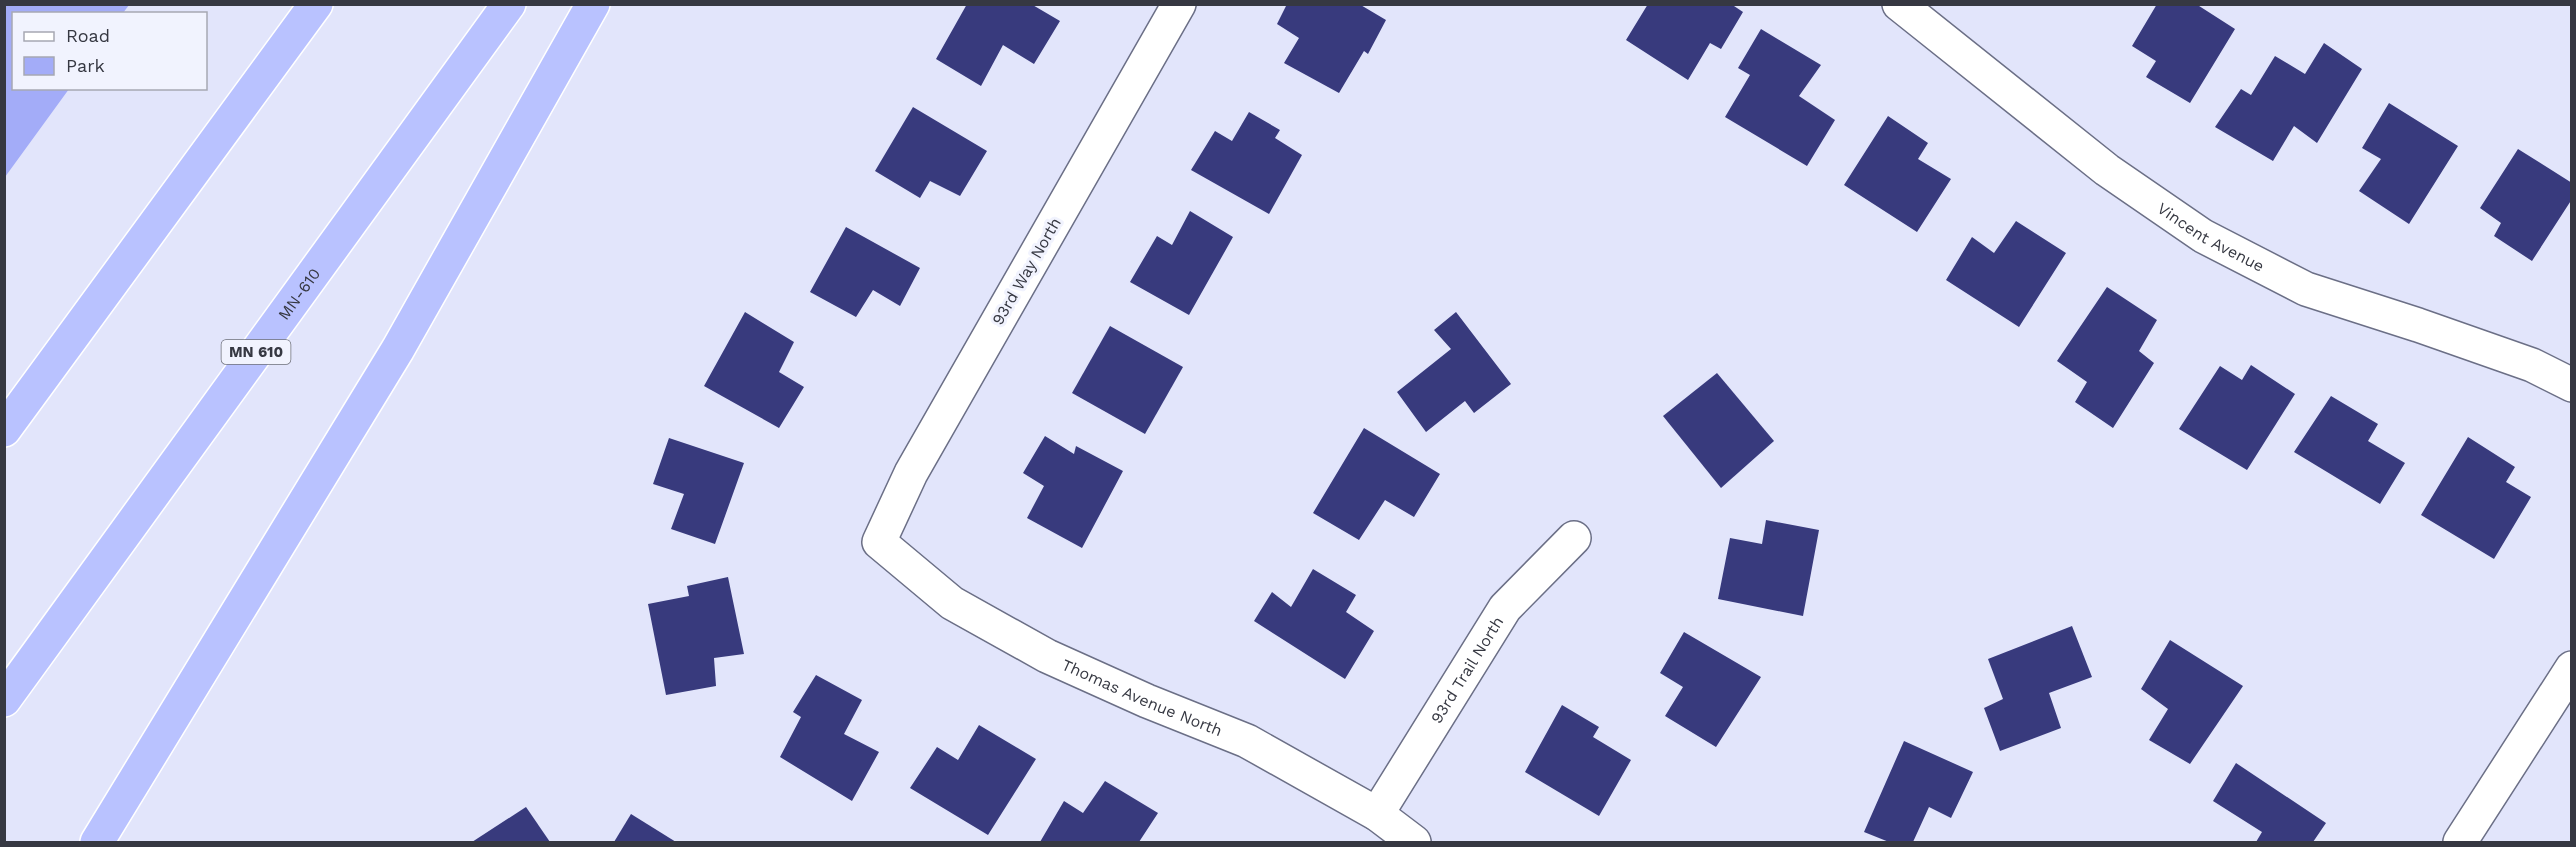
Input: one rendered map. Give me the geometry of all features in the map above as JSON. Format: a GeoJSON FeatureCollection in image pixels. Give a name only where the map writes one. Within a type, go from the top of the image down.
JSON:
{"type":"FeatureCollection","features":[{"type":"Feature","properties":{"kind":"highway"},"geometry":{"type":"LineString","coordinates":[[4,430],[316,4]]}},
{"type":"Feature","properties":{"kind":"highway","name":"MN-610"},"geometry":{"type":"LineString","coordinates":[[4,700],[509,4]]}},
{"type":"Feature","properties":{"kind":"highway"},"geometry":{"type":"LineString","coordinates":[[97,843],[398,349],[593,4]]}},
{"type":"Feature","properties":{"kind":"street","name":"93rd Way North"},"geometry":{"type":"LineString","coordinates":[[879,542],[911,473],[1179,4]]}},
{"type":"Feature","properties":{"kind":"street","name":"Vincent Avenue"},"geometry":{"type":"LineString","coordinates":[[1899,4],[2107,170],[2203,236],[2306,290],[2418,325],[2511,358],[2571,385]]}},
{"type":"Feature","properties":{"kind":"street","name":"93rd Trail North"},"geometry":{"type":"LineString","coordinates":[[1377,814],[1506,608],[1574,538]]}},
{"type":"Feature","properties":{"kind":"street","name":"Thomas Avenue North"},"geometry":{"type":"LineString","coordinates":[[879,542],[952,603],[1038,651],[1147,701],[1247,741],[1377,814],[1414,843]]}},
{"type":"Feature","properties":{"kind":"street"},"geometry":{"type":"LineString","coordinates":[[2467,840],[2571,668]]}},
{"type":"Feature","properties":{"kind":"green space"},"geometry":{"type":"Polygon","coordinates":[[[5,4],[129,5],[124,12],[12,12],[12,90],[68,90],[5,177],[5,4]]]}},
{"type":"Feature","properties":{"kind":"building"},"geometry":{"type":"Polygon","coordinates":[[[967,4],[1031,4],[1060,21],[1034,64],[1003,45],[981,86],[936,59],[967,4]]]}},
{"type":"Feature","properties":{"kind":"building"},"geometry":{"type":"Polygon","coordinates":[[[1287,4],[1359,4],[1386,20],[1368,54],[1364,51],[1339,93],[1284,63],[1299,38],[1277,24],[1287,4]]]}},
{"type":"Feature","properties":{"kind":"building"},"geometry":{"type":"Polygon","coordinates":[[[1648,4],[1731,4],[1743,12],[1721,49],[1710,43],[1688,80],[1626,40],[1648,4]]]}},
{"type":"Feature","properties":{"kind":"building"},"geometry":{"type":"Polygon","coordinates":[[[2157,4],[2196,4],[2235,29],[2190,103],[2146,77],[2156,61],[2132,46],[2157,4]]]}},
{"type":"Feature","properties":{"kind":"building"},"geometry":{"type":"Polygon","coordinates":[[[1761,29],[1821,65],[1799,96],[1835,120],[1807,166],[1725,117],[1750,75],[1738,68],[1761,29]]]}},
{"type":"Feature","properties":{"kind":"building"},"geometry":{"type":"Polygon","coordinates":[[[2324,43],[2362,69],[2317,143],[2294,126],[2273,161],[2215,127],[2241,89],[2251,95],[2275,56],[2305,74],[2324,43]]]}},
{"type":"Feature","properties":{"kind":"building"},"geometry":{"type":"Polygon","coordinates":[[[2389,103],[2458,146],[2409,224],[2359,191],[2381,159],[2362,148],[2389,103]]]}},
{"type":"Feature","properties":{"kind":"building"},"geometry":{"type":"Polygon","coordinates":[[[913,107],[987,151],[960,196],[930,181],[920,198],[875,171],[913,107]]]}},
{"type":"Feature","properties":{"kind":"building"},"geometry":{"type":"Polygon","coordinates":[[[1249,112],[1280,130],[1275,138],[1302,155],[1269,214],[1191,170],[1215,131],[1232,141],[1249,112]]]}},
{"type":"Feature","properties":{"kind":"building"},"geometry":{"type":"Polygon","coordinates":[[[1888,116],[1928,143],[1918,159],[1951,179],[1917,232],[1844,185],[1888,116]]]}},
{"type":"Feature","properties":{"kind":"building"},"geometry":{"type":"Polygon","coordinates":[[[2518,149],[2572,183],[2572,199],[2532,261],[2494,236],[2501,223],[2480,208],[2518,149]]]}},
{"type":"Feature","properties":{"kind":"building"},"geometry":{"type":"Polygon","coordinates":[[[1190,211],[1233,237],[1189,315],[1130,282],[1157,236],[1172,245],[1190,211]]]}},
{"type":"Feature","properties":{"kind":"building"},"geometry":{"type":"Polygon","coordinates":[[[2016,221],[2066,253],[2019,327],[1946,280],[1972,237],[1994,253],[2016,221]]]}},
{"type":"Feature","properties":{"kind":"building"},"geometry":{"type":"Polygon","coordinates":[[[846,227],[920,268],[900,306],[873,290],[856,317],[810,292],[846,227]]]}},
{"type":"Feature","properties":{"kind":"building"},"geometry":{"type":"Polygon","coordinates":[[[2107,287],[2157,320],[2139,351],[2154,363],[2113,428],[2075,402],[2087,382],[2057,361],[2107,287]]]}},
{"type":"Feature","properties":{"kind":"building"},"geometry":{"type":"Polygon","coordinates":[[[745,312],[794,342],[779,372],[804,387],[779,428],[704,386],[745,312]]]}},
{"type":"Feature","properties":{"kind":"building"},"geometry":{"type":"Polygon","coordinates":[[[1456,312],[1511,384],[1474,413],[1465,401],[1426,432],[1397,392],[1451,349],[1434,330],[1456,312]]]}},
{"type":"Feature","properties":{"kind":"building"},"geometry":{"type":"Polygon","coordinates":[[[1110,326],[1183,367],[1145,434],[1072,393],[1110,326]]]}},
{"type":"Feature","properties":{"kind":"building"},"geometry":{"type":"Polygon","coordinates":[[[2251,365],[2295,394],[2247,470],[2179,429],[2220,366],[2242,380],[2251,365]]]}},
{"type":"Feature","properties":{"kind":"building"},"geometry":{"type":"Polygon","coordinates":[[[1717,373],[1774,441],[1721,488],[1663,416],[1717,373]]]}},
{"type":"Feature","properties":{"kind":"building"},"geometry":{"type":"Polygon","coordinates":[[[2331,396],[2378,424],[2368,441],[2405,463],[2380,504],[2294,452],[2331,396]]]}},
{"type":"Feature","properties":{"kind":"building"},"geometry":{"type":"Polygon","coordinates":[[[1364,428],[1440,474],[1414,517],[1385,500],[1359,540],[1313,513],[1364,428]]]}},
{"type":"Feature","properties":{"kind":"building"},"geometry":{"type":"Polygon","coordinates":[[[1045,436],[1074,454],[1076,446],[1123,471],[1082,548],[1027,518],[1044,486],[1023,473],[1045,436]]]}},
{"type":"Feature","properties":{"kind":"building"},"geometry":{"type":"Polygon","coordinates":[[[2468,437],[2515,467],[2506,482],[2531,497],[2494,559],[2421,515],[2468,437]]]}},
{"type":"Feature","properties":{"kind":"building"},"geometry":{"type":"Polygon","coordinates":[[[669,438],[744,463],[715,544],[671,529],[684,494],[653,484],[669,438]]]}},
{"type":"Feature","properties":{"kind":"building"},"geometry":{"type":"Polygon","coordinates":[[[1766,520],[1819,530],[1803,616],[1718,599],[1730,538],[1762,544],[1766,520]]]}},
{"type":"Feature","properties":{"kind":"building"},"geometry":{"type":"Polygon","coordinates":[[[1313,569],[1356,595],[1346,612],[1374,631],[1345,679],[1254,621],[1272,592],[1291,607],[1313,569]]]}},
{"type":"Feature","properties":{"kind":"building"},"geometry":{"type":"Polygon","coordinates":[[[728,577],[744,654],[714,658],[716,686],[666,695],[648,604],[689,596],[687,586],[728,577]]]}},
{"type":"Feature","properties":{"kind":"building"},"geometry":{"type":"Polygon","coordinates":[[[2072,626],[2092,677],[2049,693],[2061,728],[2000,751],[1984,708],[2003,699],[1988,659],[2072,626]]]}},
{"type":"Feature","properties":{"kind":"building"},"geometry":{"type":"Polygon","coordinates":[[[1684,632],[1761,677],[1716,747],[1665,716],[1683,687],[1660,673],[1684,632]]]}},
{"type":"Feature","properties":{"kind":"building"},"geometry":{"type":"Polygon","coordinates":[[[2170,640],[2243,686],[2190,764],[2149,740],[2168,709],[2141,689],[2170,640]]]}},
{"type":"Feature","properties":{"kind":"building"},"geometry":{"type":"Polygon","coordinates":[[[816,675],[862,700],[844,734],[879,752],[852,801],[780,757],[801,717],[793,712],[816,675]]]}},
{"type":"Feature","properties":{"kind":"building"},"geometry":{"type":"Polygon","coordinates":[[[1562,705],[1599,727],[1593,737],[1631,760],[1599,816],[1525,772],[1562,705]]]}},
{"type":"Feature","properties":{"kind":"building"},"geometry":{"type":"Polygon","coordinates":[[[979,725],[1036,759],[988,835],[910,788],[937,747],[958,760],[979,725]]]}},
{"type":"Feature","properties":{"kind":"building"},"geometry":{"type":"Polygon","coordinates":[[[1904,741],[1973,772],[1951,818],[1929,807],[1913,842],[1889,842],[1864,832],[1904,741]]]}},
{"type":"Feature","properties":{"kind":"building"},"geometry":{"type":"Polygon","coordinates":[[[2236,763],[2326,823],[2313,842],[2256,842],[2262,832],[2213,801],[2236,763]]]}},
{"type":"Feature","properties":{"kind":"building"},"geometry":{"type":"Polygon","coordinates":[[[1105,781],[1158,813],[1139,842],[1040,842],[1064,801],[1083,813],[1105,781]]]}},
{"type":"Feature","properties":{"kind":"building"},"geometry":{"type":"Polygon","coordinates":[[[526,807],[550,842],[472,842],[526,807]]]}},
{"type":"Feature","properties":{"kind":"building"},"geometry":{"type":"Polygon","coordinates":[[[631,814],[676,842],[614,842],[631,814]]]}}]}
